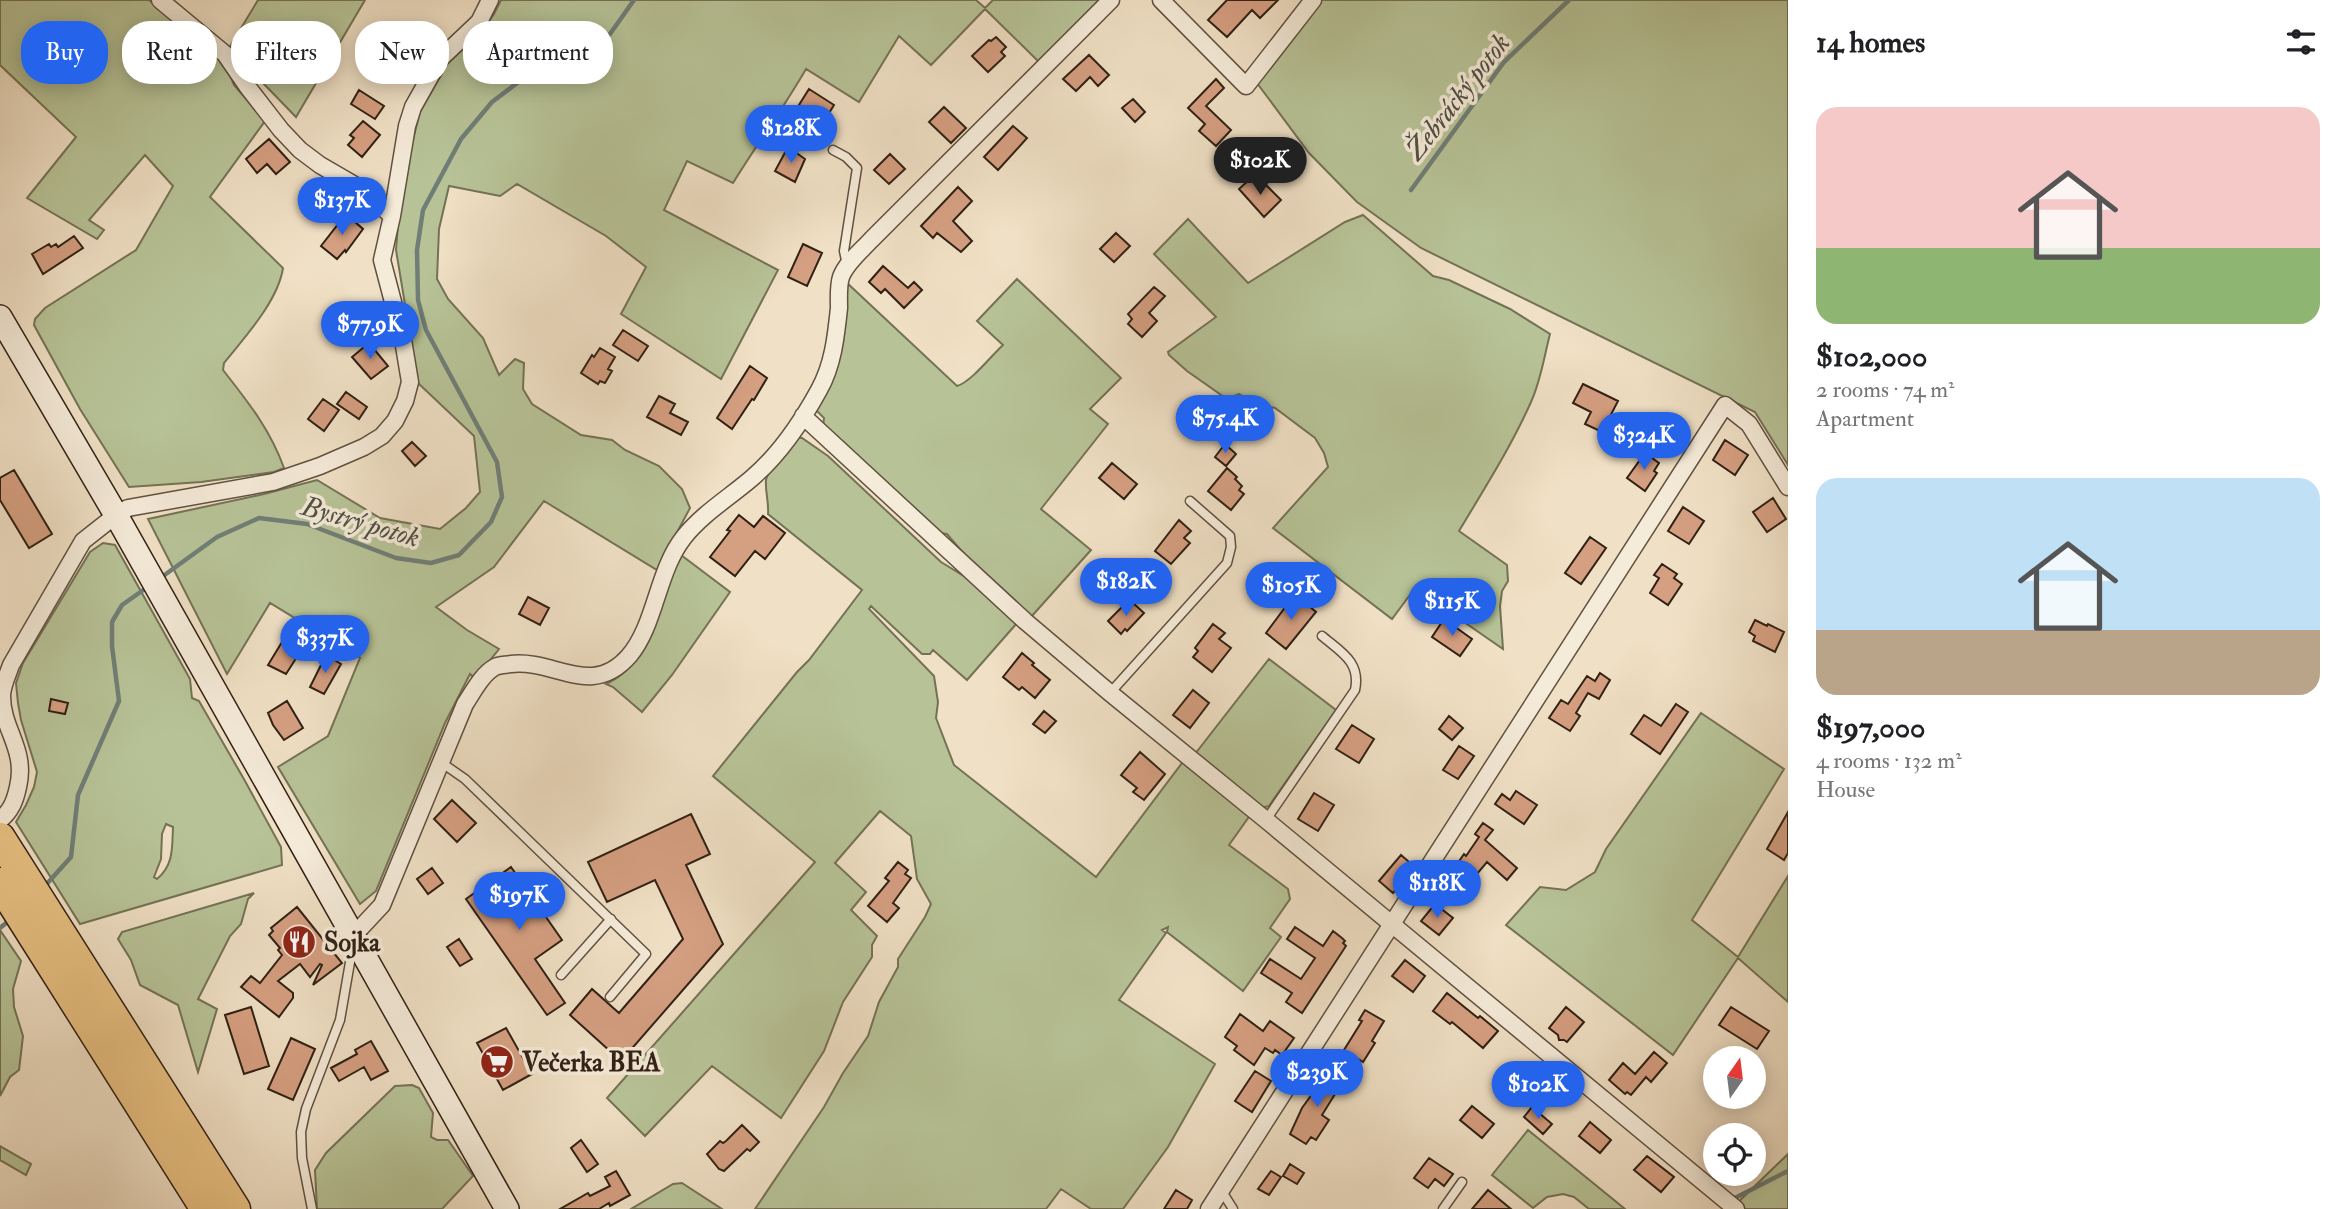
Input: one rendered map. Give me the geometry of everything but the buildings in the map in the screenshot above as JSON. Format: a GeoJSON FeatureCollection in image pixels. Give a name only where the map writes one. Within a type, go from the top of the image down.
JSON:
{"type":"FeatureCollection","features":[{"type":"Feature","properties":{"kind":"highway"},"geometry":{"type":"LineString","coordinates":[[0,838],[71,973],[206,1209]]}},
{"type":"Feature","properties":{"kind":"highway"},"geometry":{"type":"LineString","coordinates":[[0,883],[71,973],[235,1209]]}},
{"type":"Feature","properties":{"kind":"main road"},"geometry":{"type":"LineString","coordinates":[[0,317],[116,514],[507,1209]]}},
{"type":"Feature","properties":{"kind":"street"},"geometry":{"type":"LineString","coordinates":[[160,0],[225,54],[281,130],[300,150],[363,190],[393,216]]}},
{"type":"Feature","properties":{"kind":"street"},"geometry":{"type":"LineString","coordinates":[[0,820],[12,807],[22,766],[5,714],[2,685],[83,541],[116,514],[128,508],[273,482],[320,467],[382,436],[395,421],[405,401],[410,382],[403,340],[383,260],[407,126],[413,107],[440,59],[479,22],[490,0]]}},
{"type":"Feature","properties":{"kind":"street"},"geometry":{"type":"LineString","coordinates":[[354,935],[382,905],[465,704],[481,680],[495,667],[530,663],[586,678],[605,675],[622,664],[640,637],[665,574],[685,536],[755,476],[779,450],[821,388],[832,360],[841,277],[847,268],[871,240],[1111,0]]}},
{"type":"Feature","properties":{"kind":"street"},"geometry":{"type":"LineString","coordinates":[[1161,0],[1246,86],[1313,0]]}},
{"type":"Feature","properties":{"kind":"street"},"geometry":{"type":"LineString","coordinates":[[1209,1209],[1724,405],[1749,424],[1788,487]]}},
{"type":"Feature","properties":{"kind":"street"},"geometry":{"type":"LineString","coordinates":[[803,416],[1025,621],[1735,1209]]}},
{"type":"Feature","properties":{"kind":"lane"},"geometry":{"type":"LineString","coordinates":[[833,150],[858,168],[844,251],[847,268]]}},
{"type":"Feature","properties":{"kind":"lane"},"geometry":{"type":"LineString","coordinates":[[1110,693],[1227,563],[1231,548],[1230,536],[1190,501]]}},
{"type":"Feature","properties":{"kind":"lane"},"geometry":{"type":"LineString","coordinates":[[1266,820],[1355,690],[1358,676],[1350,660],[1322,636]]}},
{"type":"Feature","properties":{"kind":"lane"},"geometry":{"type":"LineString","coordinates":[[442,762],[465,779],[646,954],[610,997]]}},
{"type":"Feature","properties":{"kind":"lane"},"geometry":{"type":"LineString","coordinates":[[561,975],[611,919]]}},
{"type":"Feature","properties":{"kind":"lane"},"geometry":{"type":"LineString","coordinates":[[312,1209],[302,1158],[301,1132],[306,1109],[340,1020],[354,935]]}},
{"type":"Feature","properties":{"kind":"lane"},"geometry":{"type":"LineString","coordinates":[[1443,1209],[1462,1182]]}},
{"type":"Feature","properties":{"kind":"lane"},"geometry":{"type":"LineString","coordinates":[[1221,1190],[1233,1209]]}},
{"type":"Feature","properties":{"kind":"green space"},"geometry":{"type":"Polygon","coordinates":[[[0,0],[149,0],[174,21],[122,21],[122,84],[217,84],[217,57],[226,65],[231,84],[265,121],[210,197],[283,268],[268,306],[224,363],[223,370],[265,428],[284,468],[274,472],[201,482],[129,487],[80,409],[34,325],[35,319],[45,308],[136,250],[173,186],[145,155],[89,220],[104,230],[97,239],[27,198],[76,137],[0,65],[0,0]]]}},
{"type":"Feature","properties":{"kind":"green space"},"geometry":{"type":"Polygon","coordinates":[[[258,0],[365,0],[341,41],[341,21],[245,21],[258,0]]]}},
{"type":"Feature","properties":{"kind":"green space"},"geometry":{"type":"Polygon","coordinates":[[[501,0],[976,0],[985,8],[993,0],[1102,0],[1040,63],[985,9],[931,65],[899,36],[859,102],[806,69],[733,183],[687,161],[664,210],[778,270],[721,379],[621,314],[646,267],[606,236],[517,184],[500,196],[449,186],[439,229],[437,279],[448,299],[483,338],[499,375],[515,359],[524,363],[523,389],[532,404],[581,435],[612,440],[625,450],[659,466],[682,489],[690,508],[657,570],[544,501],[494,567],[436,607],[499,649],[475,679],[470,674],[445,723],[376,891],[360,904],[278,767],[328,736],[360,658],[270,603],[227,674],[148,519],[317,480],[380,518],[440,529],[466,508],[480,492],[474,436],[418,383],[396,250],[401,187],[420,112],[436,84],[449,84],[449,62],[463,48],[463,84],[613,84],[613,21],[489,21],[501,0]]]}},
{"type":"Feature","properties":{"kind":"green space"},"geometry":{"type":"Polygon","coordinates":[[[1321,0],[1788,0],[1788,465],[1755,412],[1421,248],[1357,202],[1309,153],[1257,83],[1321,0]]]}},
{"type":"Feature","properties":{"kind":"green space"},"geometry":{"type":"Polygon","coordinates":[[[264,84],[315,84],[296,117],[264,84]]]}},
{"type":"Feature","properties":{"kind":"green space"},"geometry":{"type":"Polygon","coordinates":[[[1363,215],[1433,276],[1449,280],[1510,309],[1550,334],[1531,402],[1506,452],[1459,531],[1507,565],[1508,581],[1502,591],[1500,606],[1503,649],[1415,588],[1392,619],[1273,528],[1328,467],[1324,453],[1315,438],[1275,408],[1260,408],[1239,394],[1227,399],[1187,371],[1168,352],[1216,317],[1154,254],[1188,219],[1248,283],[1345,222],[1363,215]]]}},
{"type":"Feature","properties":{"kind":"green space"},"geometry":{"type":"Polygon","coordinates":[[[1017,279],[1121,378],[1090,409],[1108,424],[1041,509],[1091,550],[1031,617],[971,562],[947,534],[940,533],[823,427],[824,418],[816,410],[846,282],[957,386],[975,374],[1003,345],[977,321],[1017,279]]]}},
{"type":"Feature","properties":{"kind":"green space"},"geometry":{"type":"Polygon","coordinates":[[[796,437],[802,438],[828,456],[941,562],[967,578],[1017,623],[967,680],[933,650],[930,654],[922,654],[871,606],[869,609],[934,676],[938,702],[936,718],[954,765],[1096,877],[1185,759],[1251,814],[1229,845],[1288,889],[1290,899],[1270,928],[1281,937],[1243,991],[1167,932],[1168,927],[1162,930],[1166,933],[1119,1000],[1215,1064],[1168,1147],[1123,1209],[1091,1209],[1061,1189],[1046,1209],[755,1209],[868,1036],[879,1002],[898,967],[898,959],[931,904],[917,879],[911,836],[880,811],[835,863],[866,892],[851,910],[877,936],[872,945],[872,957],[843,1002],[824,1051],[781,1118],[712,1066],[645,1136],[607,1098],[815,862],[713,776],[809,660],[862,590],[768,514],[766,480],[774,464],[796,437]]]}},
{"type":"Feature","properties":{"kind":"green space"},"geometry":{"type":"Polygon","coordinates":[[[103,543],[115,545],[190,679],[192,698],[199,701],[281,847],[282,865],[80,924],[16,822],[34,787],[37,772],[21,720],[16,683],[23,663],[90,552],[103,543]],[[166,824],[162,834],[161,859],[154,877],[157,879],[169,862],[173,827],[166,824]]]}},
{"type":"Feature","properties":{"kind":"green space"},"geometry":{"type":"Polygon","coordinates":[[[681,555],[730,592],[672,675],[642,712],[606,684],[622,674],[635,661],[645,645],[681,555]]]}},
{"type":"Feature","properties":{"kind":"green space"},"geometry":{"type":"Polygon","coordinates":[[[1269,659],[1336,710],[1269,806],[1261,808],[1195,754],[1269,659]]]}},
{"type":"Feature","properties":{"kind":"green space"},"geometry":{"type":"Polygon","coordinates":[[[1701,713],[1784,769],[1692,920],[1738,957],[1788,876],[1788,1002],[1738,958],[1673,1055],[1506,925],[1540,887],[1566,890],[1595,872],[1606,849],[1701,713]]]}},
{"type":"Feature","properties":{"kind":"green space"},"geometry":{"type":"Polygon","coordinates":[[[254,893],[248,899],[241,924],[230,936],[198,999],[217,1009],[198,1072],[178,1005],[140,985],[131,960],[118,939],[122,932],[254,893]]]}},
{"type":"Feature","properties":{"kind":"green space"},"geometry":{"type":"Polygon","coordinates":[[[0,930],[21,961],[13,989],[14,1007],[23,1036],[19,1070],[10,1077],[0,1096],[0,930]]]}},
{"type":"Feature","properties":{"kind":"green space"},"geometry":{"type":"Polygon","coordinates":[[[412,1085],[419,1088],[433,1113],[431,1137],[448,1140],[473,1176],[442,1209],[317,1209],[315,1170],[326,1153],[395,1086],[412,1085]]]}},
{"type":"Feature","properties":{"kind":"green space"},"geometry":{"type":"Polygon","coordinates":[[[1528,1130],[1625,1209],[1589,1209],[1574,1197],[1563,1194],[1547,1197],[1533,1208],[1492,1175],[1528,1130]]]}},
{"type":"Feature","properties":{"kind":"green space"},"geometry":{"type":"Polygon","coordinates":[[[0,1146],[31,1164],[26,1175],[0,1160],[0,1146]]]}},
{"type":"Feature","properties":{"kind":"green space"},"geometry":{"type":"Polygon","coordinates":[[[1788,1154],[1788,1209],[1731,1209],[1755,1186],[1766,1186],[1766,1175],[1788,1154]]]}},
{"type":"Feature","properties":{"kind":"green space"},"geometry":{"type":"Polygon","coordinates":[[[682,1183],[722,1209],[631,1209],[673,1184],[682,1183]]]}},
{"type":"Feature","properties":{"kind":"waterway","name":"Bystrý potok"},"geometry":{"type":"LineString","coordinates":[[159,579],[217,537],[259,518],[307,524],[396,558],[431,563],[459,555],[491,522],[502,497],[497,462],[426,330],[418,300],[417,250],[423,210],[461,139],[492,102],[546,61],[610,34],[634,0]]}},
{"type":"Feature","properties":{"kind":"waterway","name":"Žebrácký potok"},"geometry":{"type":"LineString","coordinates":[[1411,190],[1504,62],[1569,0]]}},
{"type":"Feature","properties":{"kind":"waterway","name":"Bystrý potok"},"geometry":{"type":"LineString","coordinates":[[44,887],[71,857],[78,795],[119,701],[112,646],[112,622],[122,605],[149,586]]}},
{"type":"Feature","properties":{"kind":"waterway","name":"Bystrý potok"},"geometry":{"type":"LineString","coordinates":[[0,928],[10,920]]}},
{"type":"Feature","properties":{"kind":"waterway"},"geometry":{"type":"LineString","coordinates":[[1731,1200],[1788,1171]]}},
{"type":"Feature","properties":{"kind":"place","name":"Sojka"},"geometry":{"type":"Point","coordinates":[299,942]}},
{"type":"Feature","properties":{"kind":"place","name":"Večerka BEA"},"geometry":{"type":"Point","coordinates":[497,1062]}}]}
